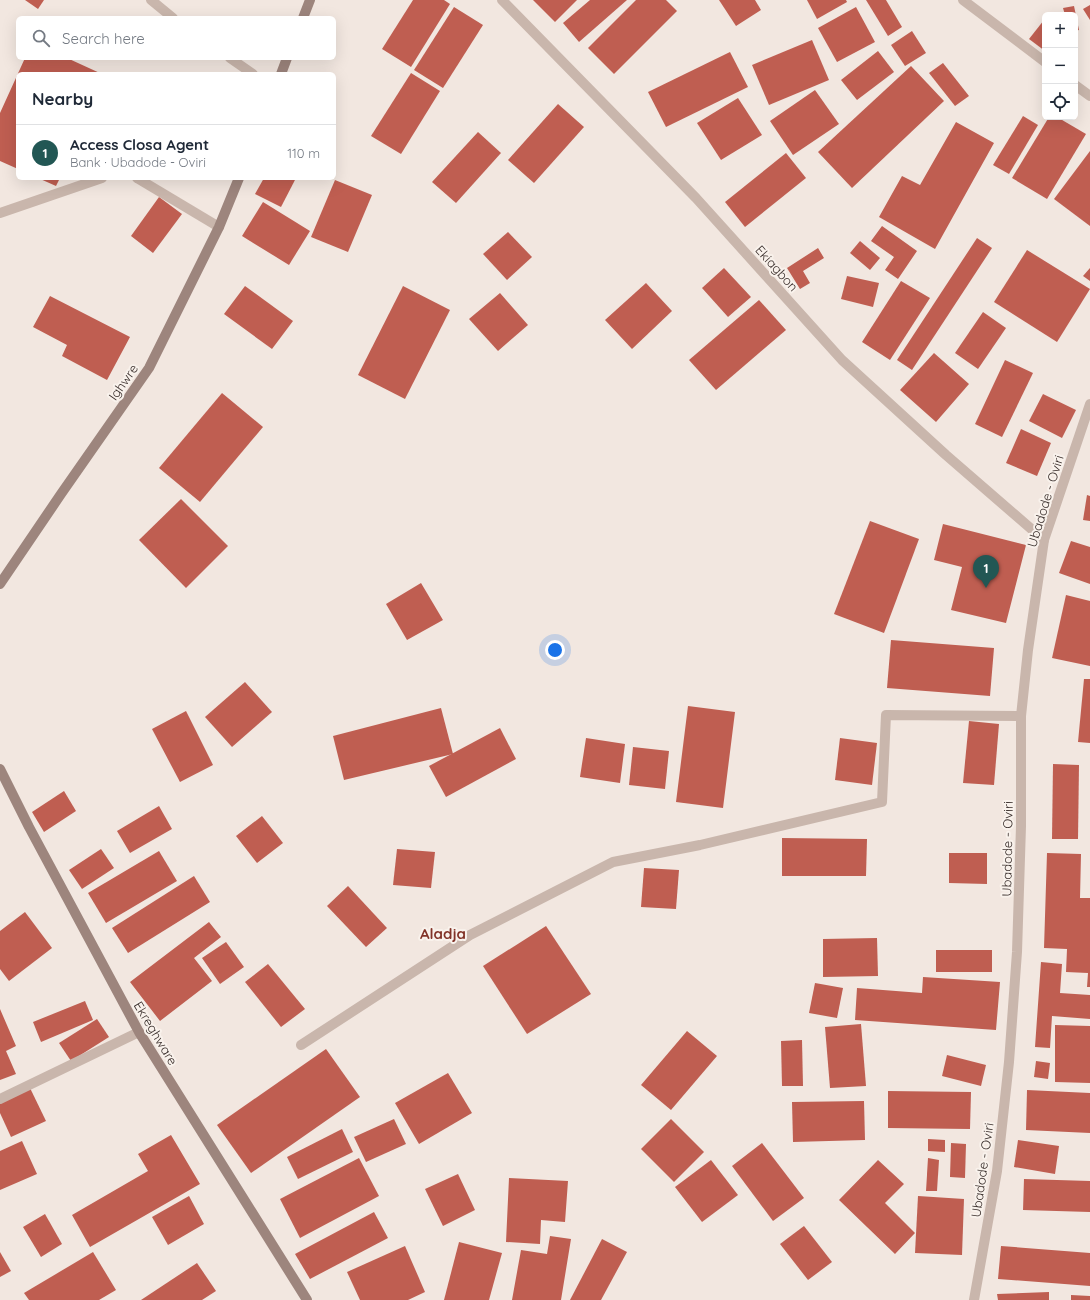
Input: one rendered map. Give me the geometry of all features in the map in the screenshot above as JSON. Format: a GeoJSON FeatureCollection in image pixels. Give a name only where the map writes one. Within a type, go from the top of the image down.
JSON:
{"type":"FeatureCollection","features":[{"type":"Feature","properties":{"kind":"street"},"geometry":{"type":"LineString","coordinates":[[151,0],[171,16]]}},
{"type":"Feature","properties":{"kind":"street"},"geometry":{"type":"LineString","coordinates":[[304,16],[310,0]]}},
{"type":"Feature","properties":{"kind":"street","name":"Ekiagbon"},"geometry":{"type":"LineString","coordinates":[[502,0],[696,198],[842,360],[1044,540]]}},
{"type":"Feature","properties":{"kind":"street"},"geometry":{"type":"LineString","coordinates":[[963,0],[1042,60]]}},
{"type":"Feature","properties":{"kind":"street"},"geometry":{"type":"LineString","coordinates":[[233,60],[250,72]]}},
{"type":"Feature","properties":{"kind":"street"},"geometry":{"type":"LineString","coordinates":[[282,72],[286,60]]}},
{"type":"Feature","properties":{"kind":"street"},"geometry":{"type":"LineString","coordinates":[[1078,87],[1090,96]]}},
{"type":"Feature","properties":{"kind":"street"},"geometry":{"type":"LineString","coordinates":[[0,213],[96,180]]}},
{"type":"Feature","properties":{"kind":"street"},"geometry":{"type":"LineString","coordinates":[[140,180],[219,227]]}},
{"type":"Feature","properties":{"kind":"street","name":"Ighwre"},"geometry":{"type":"LineString","coordinates":[[0,584],[149,368],[219,227],[238,180]]}},
{"type":"Feature","properties":{"kind":"street","name":"Ubadode - Oviri"},"geometry":{"type":"LineString","coordinates":[[974,1300],[997,1171],[1008,1062],[1017,944],[1021,826],[1021,716],[1028,650],[1044,540],[1090,404]]}},
{"type":"Feature","properties":{"kind":"street"},"geometry":{"type":"LineString","coordinates":[[301,1045],[470,935],[613,862],[700,845],[882,802],[886,715],[1021,716]]}},
{"type":"Feature","properties":{"kind":"street","name":"Ekreghware"},"geometry":{"type":"LineString","coordinates":[[0,769],[29,827],[139,1032],[307,1300]]}},
{"type":"Feature","properties":{"kind":"street"},"geometry":{"type":"LineString","coordinates":[[0,1099],[139,1032]]}},
{"type":"Feature","properties":{"kind":"building"},"geometry":{"type":"Polygon","coordinates":[[[25,0],[44,0],[38,9],[25,0]]]}},
{"type":"Feature","properties":{"kind":"building"},"geometry":{"type":"Polygon","coordinates":[[[413,0],[444,0],[450,4],[411,67],[382,49],[413,0]]]}},
{"type":"Feature","properties":{"kind":"building"},"geometry":{"type":"Polygon","coordinates":[[[533,0],[577,0],[555,22],[533,0]]]}},
{"type":"Feature","properties":{"kind":"building"},"geometry":{"type":"Polygon","coordinates":[[[590,0],[627,0],[579,42],[563,23],[590,0]]]}},
{"type":"Feature","properties":{"kind":"building"},"geometry":{"type":"Polygon","coordinates":[[[636,0],[666,0],[677,11],[614,74],[588,48],[636,0]]]}},
{"type":"Feature","properties":{"kind":"building"},"geometry":{"type":"Polygon","coordinates":[[[719,0],[755,0],[761,10],[736,26],[719,0]]]}},
{"type":"Feature","properties":{"kind":"building"},"geometry":{"type":"Polygon","coordinates":[[[807,0],[846,0],[847,2],[817,19],[807,0]]]}},
{"type":"Feature","properties":{"kind":"building"},"geometry":{"type":"Polygon","coordinates":[[[866,0],[886,0],[902,27],[888,36],[866,0]]]}},
{"type":"Feature","properties":{"kind":"building"},"geometry":{"type":"Polygon","coordinates":[[[1090,5],[1090,20],[1083,9],[1090,5]]]}},
{"type":"Feature","properties":{"kind":"building"},"geometry":{"type":"Polygon","coordinates":[[[1074,6],[1075,12],[1064,12],[1063,8],[1074,6]]]}},
{"type":"Feature","properties":{"kind":"building"},"geometry":{"type":"Polygon","coordinates":[[[454,7],[483,25],[443,88],[414,70],[454,7]]]}},
{"type":"Feature","properties":{"kind":"building"},"geometry":{"type":"Polygon","coordinates":[[[856,7],[875,42],[837,62],[818,28],[856,7]]]}},
{"type":"Feature","properties":{"kind":"building"},"geometry":{"type":"Polygon","coordinates":[[[1042,23],[1042,49],[1029,39],[1042,23]]]}},
{"type":"Feature","properties":{"kind":"building"},"geometry":{"type":"Polygon","coordinates":[[[912,31],[926,53],[905,66],[891,45],[912,31]]]}},
{"type":"Feature","properties":{"kind":"building"},"geometry":{"type":"Polygon","coordinates":[[[812,40],[829,80],[769,105],[752,65],[812,40]]]}},
{"type":"Feature","properties":{"kind":"building"},"geometry":{"type":"Polygon","coordinates":[[[878,51],[894,72],[857,100],[841,80],[878,51]]]}},
{"type":"Feature","properties":{"kind":"building"},"geometry":{"type":"Polygon","coordinates":[[[730,52],[748,87],[666,127],[648,92],[730,52]]]}},
{"type":"Feature","properties":{"kind":"building"},"geometry":{"type":"Polygon","coordinates":[[[24,60],[71,60],[98,72],[19,72],[24,60]]]}},
{"type":"Feature","properties":{"kind":"building"},"geometry":{"type":"Polygon","coordinates":[[[943,63],[969,96],[955,106],[929,73],[943,63]]]}},
{"type":"Feature","properties":{"kind":"building"},"geometry":{"type":"Polygon","coordinates":[[[911,66],[944,101],[852,188],[818,152],[911,66]]]}},
{"type":"Feature","properties":{"kind":"building"},"geometry":{"type":"Polygon","coordinates":[[[411,73],[440,91],[401,154],[371,136],[411,73]]]}},
{"type":"Feature","properties":{"kind":"building"},"geometry":{"type":"Polygon","coordinates":[[[16,78],[16,168],[0,161],[0,113],[16,78]]]}},
{"type":"Feature","properties":{"kind":"building"},"geometry":{"type":"Polygon","coordinates":[[[815,90],[839,124],[793,155],[770,121],[815,90]]]}},
{"type":"Feature","properties":{"kind":"building"},"geometry":{"type":"Polygon","coordinates":[[[738,98],[762,135],[721,160],[697,123],[738,98]]]}},
{"type":"Feature","properties":{"kind":"building"},"geometry":{"type":"Polygon","coordinates":[[[558,104],[584,127],[534,183],[508,160],[558,104]]]}},
{"type":"Feature","properties":{"kind":"building"},"geometry":{"type":"Polygon","coordinates":[[[1023,116],[1038,125],[1009,174],[993,165],[1023,116]]]}},
{"type":"Feature","properties":{"kind":"building"},"geometry":{"type":"Polygon","coordinates":[[[1047,120],[1062,120],[1086,134],[1047,199],[1012,178],[1047,120]]]}},
{"type":"Feature","properties":{"kind":"building"},"geometry":{"type":"Polygon","coordinates":[[[956,122],[994,143],[935,249],[879,217],[902,176],[920,185],[956,122]]]}},
{"type":"Feature","properties":{"kind":"building"},"geometry":{"type":"Polygon","coordinates":[[[478,132],[501,153],[456,203],[432,182],[478,132]]]}},
{"type":"Feature","properties":{"kind":"building"},"geometry":{"type":"Polygon","coordinates":[[[1090,151],[1090,226],[1054,199],[1090,151]]]}},
{"type":"Feature","properties":{"kind":"building"},"geometry":{"type":"Polygon","coordinates":[[[786,153],[806,178],[745,227],[725,202],[786,153]]]}},
{"type":"Feature","properties":{"kind":"building"},"geometry":{"type":"Polygon","coordinates":[[[42,180],[59,180],[56,186],[42,180]]]}},
{"type":"Feature","properties":{"kind":"building"},"geometry":{"type":"Polygon","coordinates":[[[263,180],[295,180],[281,207],[255,194],[263,180]]]}},
{"type":"Feature","properties":{"kind":"building"},"geometry":{"type":"Polygon","coordinates":[[[335,180],[372,195],[348,252],[311,237],[335,180]]]}},
{"type":"Feature","properties":{"kind":"building"},"geometry":{"type":"Polygon","coordinates":[[[159,197],[182,214],[153,253],[131,236],[159,197]]]}},
{"type":"Feature","properties":{"kind":"building"},"geometry":{"type":"Polygon","coordinates":[[[263,202],[310,231],[289,265],[242,236],[263,202]]]}},
{"type":"Feature","properties":{"kind":"building"},"geometry":{"type":"Polygon","coordinates":[[[882,226],[917,251],[898,279],[885,270],[894,257],[871,241],[882,226]]]}},
{"type":"Feature","properties":{"kind":"building"},"geometry":{"type":"Polygon","coordinates":[[[508,232],[532,257],[507,280],[483,254],[508,232]]]}},
{"type":"Feature","properties":{"kind":"building"},"geometry":{"type":"Polygon","coordinates":[[[977,238],[992,248],[912,370],[897,360],[977,238]]]}},
{"type":"Feature","properties":{"kind":"building"},"geometry":{"type":"Polygon","coordinates":[[[860,241],[880,258],[870,270],[850,253],[860,241]]]}},
{"type":"Feature","properties":{"kind":"building"},"geometry":{"type":"Polygon","coordinates":[[[818,248],[824,258],[803,271],[810,283],[800,289],[787,268],[818,248]]]}},
{"type":"Feature","properties":{"kind":"building"},"geometry":{"type":"Polygon","coordinates":[[[1027,250],[1090,289],[1057,342],[994,302],[1027,250]]]}},
{"type":"Feature","properties":{"kind":"building"},"geometry":{"type":"Polygon","coordinates":[[[724,268],[751,297],[728,317],[702,288],[724,268]]]}},
{"type":"Feature","properties":{"kind":"building"},"geometry":{"type":"Polygon","coordinates":[[[1090,268],[1090,281],[1083,276],[1090,268]]]}},
{"type":"Feature","properties":{"kind":"building"},"geometry":{"type":"Polygon","coordinates":[[[847,276],[879,283],[873,307],[841,299],[847,276]]]}},
{"type":"Feature","properties":{"kind":"building"},"geometry":{"type":"Polygon","coordinates":[[[901,281],[930,298],[890,360],[862,342],[901,281]]]}},
{"type":"Feature","properties":{"kind":"building"},"geometry":{"type":"Polygon","coordinates":[[[646,283],[672,311],[632,349],[605,320],[646,283]]]}},
{"type":"Feature","properties":{"kind":"building"},"geometry":{"type":"Polygon","coordinates":[[[245,286],[293,321],[272,349],[224,314],[245,286]]]}},
{"type":"Feature","properties":{"kind":"building"},"geometry":{"type":"Polygon","coordinates":[[[403,286],[450,310],[405,399],[358,375],[403,286]]]}},
{"type":"Feature","properties":{"kind":"building"},"geometry":{"type":"Polygon","coordinates":[[[500,293],[528,325],[498,351],[469,319],[500,293]]]}},
{"type":"Feature","properties":{"kind":"building"},"geometry":{"type":"Polygon","coordinates":[[[50,296],[130,337],[107,380],[62,356],[67,345],[33,327],[50,296]]]}},
{"type":"Feature","properties":{"kind":"building"},"geometry":{"type":"Polygon","coordinates":[[[759,300],[786,330],[716,390],[689,360],[759,300]]]}},
{"type":"Feature","properties":{"kind":"building"},"geometry":{"type":"Polygon","coordinates":[[[983,312],[1006,328],[978,369],[955,353],[983,312]]]}},
{"type":"Feature","properties":{"kind":"building"},"geometry":{"type":"Polygon","coordinates":[[[934,353],[969,384],[936,422],[900,390],[934,353]]]}},
{"type":"Feature","properties":{"kind":"building"},"geometry":{"type":"Polygon","coordinates":[[[1005,360],[1033,373],[1002,437],[975,424],[1005,360]]]}},
{"type":"Feature","properties":{"kind":"building"},"geometry":{"type":"Polygon","coordinates":[[[222,393],[263,427],[200,502],[159,468],[222,393]]]}},
{"type":"Feature","properties":{"kind":"building"},"geometry":{"type":"Polygon","coordinates":[[[1043,394],[1076,410],[1062,438],[1029,421],[1043,394]]]}},
{"type":"Feature","properties":{"kind":"building"},"geometry":{"type":"Polygon","coordinates":[[[1021,429],[1051,443],[1037,476],[1006,463],[1021,429]]]}},
{"type":"Feature","properties":{"kind":"building"},"geometry":{"type":"Polygon","coordinates":[[[1087,495],[1090,496],[1090,521],[1083,520],[1087,495]]]}},
{"type":"Feature","properties":{"kind":"building"},"geometry":{"type":"Polygon","coordinates":[[[181,499],[228,546],[186,588],[139,540],[181,499]]]}},
{"type":"Feature","properties":{"kind":"building"},"geometry":{"type":"Polygon","coordinates":[[[870,521],[919,539],[884,633],[834,614],[870,521]]]}},
{"type":"Feature","properties":{"kind":"building"},"geometry":{"type":"Polygon","coordinates":[[[943,524],[1026,545],[1006,623],[951,610],[962,567],[934,560],[943,524]]]}},
{"type":"Feature","properties":{"kind":"building"},"geometry":{"type":"Polygon","coordinates":[[[1071,541],[1090,547],[1090,584],[1059,573],[1071,541]]]}},
{"type":"Feature","properties":{"kind":"building"},"geometry":{"type":"Polygon","coordinates":[[[421,583],[443,620],[407,640],[386,604],[421,583]]]}},
{"type":"Feature","properties":{"kind":"building"},"geometry":{"type":"Polygon","coordinates":[[[1066,595],[1090,601],[1090,666],[1052,658],[1066,595]]]}},
{"type":"Feature","properties":{"kind":"building"},"geometry":{"type":"Polygon","coordinates":[[[891,640],[994,648],[990,696],[887,688],[891,640]]]}},
{"type":"Feature","properties":{"kind":"building"},"geometry":{"type":"Polygon","coordinates":[[[1084,679],[1090,679],[1090,743],[1078,742],[1084,679]]]}},
{"type":"Feature","properties":{"kind":"building"},"geometry":{"type":"Polygon","coordinates":[[[245,682],[272,712],[232,747],[205,717],[245,682]]]}},
{"type":"Feature","properties":{"kind":"building"},"geometry":{"type":"Polygon","coordinates":[[[688,706],[735,712],[723,808],[676,802],[688,706]]]}},
{"type":"Feature","properties":{"kind":"building"},"geometry":{"type":"Polygon","coordinates":[[[441,708],[453,754],[344,780],[333,736],[441,708]]]}},
{"type":"Feature","properties":{"kind":"building"},"geometry":{"type":"Polygon","coordinates":[[[186,711],[213,765],[180,782],[152,729],[186,711]]]}},
{"type":"Feature","properties":{"kind":"building"},"geometry":{"type":"Polygon","coordinates":[[[969,721],[999,724],[994,785],[963,783],[969,721]]]}},
{"type":"Feature","properties":{"kind":"building"},"geometry":{"type":"Polygon","coordinates":[[[500,728],[516,759],[446,797],[429,766],[500,728]]]}},
{"type":"Feature","properties":{"kind":"building"},"geometry":{"type":"Polygon","coordinates":[[[586,738],[625,744],[620,783],[580,777],[586,738]]]}},
{"type":"Feature","properties":{"kind":"building"},"geometry":{"type":"Polygon","coordinates":[[[840,738],[877,743],[872,785],[835,780],[840,738]]]}},
{"type":"Feature","properties":{"kind":"building"},"geometry":{"type":"Polygon","coordinates":[[[633,747],[669,751],[665,789],[629,785],[633,747]]]}},
{"type":"Feature","properties":{"kind":"building"},"geometry":{"type":"Polygon","coordinates":[[[1053,764],[1079,765],[1078,839],[1052,839],[1053,764]]]}},
{"type":"Feature","properties":{"kind":"building"},"geometry":{"type":"Polygon","coordinates":[[[64,791],[76,811],[44,832],[32,812],[64,791]]]}},
{"type":"Feature","properties":{"kind":"building"},"geometry":{"type":"Polygon","coordinates":[[[159,806],[172,829],[130,853],[117,831],[159,806]]]}},
{"type":"Feature","properties":{"kind":"building"},"geometry":{"type":"Polygon","coordinates":[[[262,816],[283,843],[257,863],[236,836],[262,816]]]}},
{"type":"Feature","properties":{"kind":"building"},"geometry":{"type":"Polygon","coordinates":[[[782,838],[867,839],[866,876],[782,876],[782,838]]]}},
{"type":"Feature","properties":{"kind":"building"},"geometry":{"type":"Polygon","coordinates":[[[101,849],[114,868],[82,889],[69,870],[101,849]]]}},
{"type":"Feature","properties":{"kind":"building"},"geometry":{"type":"Polygon","coordinates":[[[397,849],[435,852],[431,888],[393,885],[397,849]]]}},
{"type":"Feature","properties":{"kind":"building"},"geometry":{"type":"Polygon","coordinates":[[[159,851],[177,881],[106,923],[88,893],[159,851]]]}},
{"type":"Feature","properties":{"kind":"building"},"geometry":{"type":"Polygon","coordinates":[[[949,853],[987,853],[987,884],[949,883],[949,853]]]}},
{"type":"Feature","properties":{"kind":"building"},"geometry":{"type":"Polygon","coordinates":[[[1047,853],[1081,854],[1080,898],[1090,898],[1090,987],[1087,987],[1088,973],[1066,972],[1067,949],[1044,948],[1047,853]]]}},
{"type":"Feature","properties":{"kind":"building"},"geometry":{"type":"Polygon","coordinates":[[[644,868],[679,870],[676,909],[641,907],[644,868]]]}},
{"type":"Feature","properties":{"kind":"building"},"geometry":{"type":"Polygon","coordinates":[[[194,876],[210,902],[128,953],[112,928],[194,876]]]}},
{"type":"Feature","properties":{"kind":"building"},"geometry":{"type":"Polygon","coordinates":[[[348,886],[387,928],[366,947],[327,906],[348,886]]]}},
{"type":"Feature","properties":{"kind":"building"},"geometry":{"type":"Polygon","coordinates":[[[25,912],[52,948],[9,981],[0,969],[0,931],[25,912]]]}},
{"type":"Feature","properties":{"kind":"building"},"geometry":{"type":"Polygon","coordinates":[[[209,922],[221,937],[194,958],[212,981],[160,1021],[130,982],[209,922]]]}},
{"type":"Feature","properties":{"kind":"building"},"geometry":{"type":"Polygon","coordinates":[[[546,926],[591,994],[527,1034],[483,966],[546,926]]]}},
{"type":"Feature","properties":{"kind":"building"},"geometry":{"type":"Polygon","coordinates":[[[877,938],[878,976],[823,977],[823,939],[877,938]]]}},
{"type":"Feature","properties":{"kind":"building"},"geometry":{"type":"Polygon","coordinates":[[[226,942],[244,967],[220,984],[202,958],[226,942]]]}},
{"type":"Feature","properties":{"kind":"building"},"geometry":{"type":"Polygon","coordinates":[[[936,950],[992,950],[992,972],[936,972],[936,950]]]}},
{"type":"Feature","properties":{"kind":"building"},"geometry":{"type":"Polygon","coordinates":[[[1041,962],[1062,964],[1060,993],[1090,995],[1090,1019],[1052,1016],[1050,1048],[1035,1047],[1041,962]]]}},
{"type":"Feature","properties":{"kind":"building"},"geometry":{"type":"Polygon","coordinates":[[[268,964],[305,1009],[281,1027],[245,982],[268,964]]]}},
{"type":"Feature","properties":{"kind":"building"},"geometry":{"type":"Polygon","coordinates":[[[923,977],[1000,982],[996,1030],[855,1020],[857,988],[922,993],[923,977]]]}},
{"type":"Feature","properties":{"kind":"building"},"geometry":{"type":"Polygon","coordinates":[[[815,983],[843,988],[837,1018],[809,1013],[815,983]]]}},
{"type":"Feature","properties":{"kind":"building"},"geometry":{"type":"Polygon","coordinates":[[[85,1001],[93,1020],[41,1042],[33,1022],[85,1001]]]}},
{"type":"Feature","properties":{"kind":"building"},"geometry":{"type":"Polygon","coordinates":[[[0,1009],[16,1046],[6,1051],[16,1074],[0,1080],[0,1009]]]}},
{"type":"Feature","properties":{"kind":"building"},"geometry":{"type":"Polygon","coordinates":[[[97,1019],[109,1037],[71,1061],[59,1043],[97,1019]]]}},
{"type":"Feature","properties":{"kind":"building"},"geometry":{"type":"Polygon","coordinates":[[[861,1024],[866,1086],[830,1088],[825,1027],[861,1024]]]}},
{"type":"Feature","properties":{"kind":"building"},"geometry":{"type":"Polygon","coordinates":[[[1055,1025],[1090,1026],[1090,1083],[1055,1082],[1055,1025]]]}},
{"type":"Feature","properties":{"kind":"building"},"geometry":{"type":"Polygon","coordinates":[[[687,1031],[717,1056],[671,1110],[641,1085],[687,1031]]]}},
{"type":"Feature","properties":{"kind":"building"},"geometry":{"type":"Polygon","coordinates":[[[802,1040],[803,1086],[782,1086],[781,1041],[802,1040]]]}},
{"type":"Feature","properties":{"kind":"building"},"geometry":{"type":"Polygon","coordinates":[[[326,1049],[360,1097],[251,1173],[217,1125],[326,1049]]]}},
{"type":"Feature","properties":{"kind":"building"},"geometry":{"type":"Polygon","coordinates":[[[947,1055],[986,1065],[981,1086],[942,1076],[947,1055]]]}},
{"type":"Feature","properties":{"kind":"building"},"geometry":{"type":"Polygon","coordinates":[[[1036,1061],[1050,1063],[1048,1079],[1034,1077],[1036,1061]]]}},
{"type":"Feature","properties":{"kind":"building"},"geometry":{"type":"Polygon","coordinates":[[[448,1073],[472,1113],[419,1144],[395,1103],[448,1073]]]}},
{"type":"Feature","properties":{"kind":"building"},"geometry":{"type":"Polygon","coordinates":[[[30,1088],[46,1121],[11,1137],[0,1113],[0,1103],[30,1088]]]}},
{"type":"Feature","properties":{"kind":"building"},"geometry":{"type":"Polygon","coordinates":[[[1027,1090],[1090,1093],[1090,1133],[1026,1130],[1027,1090]]]}},
{"type":"Feature","properties":{"kind":"building"},"geometry":{"type":"Polygon","coordinates":[[[888,1091],[971,1092],[970,1129],[888,1128],[888,1091]]]}},
{"type":"Feature","properties":{"kind":"building"},"geometry":{"type":"Polygon","coordinates":[[[864,1101],[865,1140],[793,1142],[792,1102],[864,1101]]]}},
{"type":"Feature","properties":{"kind":"building"},"geometry":{"type":"Polygon","coordinates":[[[394,1119],[406,1144],[366,1162],[354,1137],[394,1119]]]}},
{"type":"Feature","properties":{"kind":"building"},"geometry":{"type":"Polygon","coordinates":[[[671,1119],[704,1152],[674,1182],[641,1149],[671,1119]]]}},
{"type":"Feature","properties":{"kind":"building"},"geometry":{"type":"Polygon","coordinates":[[[342,1129],[353,1152],[298,1179],[287,1157],[342,1129]]]}},
{"type":"Feature","properties":{"kind":"building"},"geometry":{"type":"Polygon","coordinates":[[[171,1135],[200,1184],[90,1247],[72,1215],[148,1171],[138,1154],[171,1135]]]}},
{"type":"Feature","properties":{"kind":"building"},"geometry":{"type":"Polygon","coordinates":[[[928,1139],[945,1140],[945,1152],[928,1151],[928,1139]]]}},
{"type":"Feature","properties":{"kind":"building"},"geometry":{"type":"Polygon","coordinates":[[[1018,1140],[1059,1146],[1055,1174],[1014,1167],[1018,1140]]]}},
{"type":"Feature","properties":{"kind":"building"},"geometry":{"type":"Polygon","coordinates":[[[22,1141],[37,1174],[0,1190],[0,1151],[22,1141]]]}},
{"type":"Feature","properties":{"kind":"building"},"geometry":{"type":"Polygon","coordinates":[[[762,1143],[804,1198],[773,1221],[732,1166],[762,1143]]]}},
{"type":"Feature","properties":{"kind":"building"},"geometry":{"type":"Polygon","coordinates":[[[951,1143],[966,1144],[965,1178],[950,1177],[951,1143]]]}},
{"type":"Feature","properties":{"kind":"building"},"geometry":{"type":"Polygon","coordinates":[[[359,1158],[379,1196],[300,1238],[280,1199],[359,1158]]]}},
{"type":"Feature","properties":{"kind":"building"},"geometry":{"type":"Polygon","coordinates":[[[928,1158],[939,1160],[937,1191],[926,1191],[928,1158]]]}},
{"type":"Feature","properties":{"kind":"building"},"geometry":{"type":"Polygon","coordinates":[[[711,1160],[738,1195],[702,1222],[675,1187],[711,1160]]]}},
{"type":"Feature","properties":{"kind":"building"},"geometry":{"type":"Polygon","coordinates":[[[878,1160],[904,1184],[885,1203],[915,1233],[895,1254],[839,1200],[878,1160]]]}},
{"type":"Feature","properties":{"kind":"building"},"geometry":{"type":"Polygon","coordinates":[[[458,1174],[475,1210],[443,1226],[425,1189],[458,1174]]]}},
{"type":"Feature","properties":{"kind":"building"},"geometry":{"type":"Polygon","coordinates":[[[509,1178],[568,1181],[565,1222],[541,1220],[540,1244],[506,1242],[509,1178]]]}},
{"type":"Feature","properties":{"kind":"building"},"geometry":{"type":"Polygon","coordinates":[[[1024,1179],[1090,1181],[1090,1212],[1023,1210],[1024,1179]]]}},
{"type":"Feature","properties":{"kind":"building"},"geometry":{"type":"Polygon","coordinates":[[[189,1196],[204,1224],[168,1245],[152,1217],[189,1196]]]}},
{"type":"Feature","properties":{"kind":"building"},"geometry":{"type":"Polygon","coordinates":[[[918,1196],[964,1199],[962,1255],[915,1253],[918,1196]]]}},
{"type":"Feature","properties":{"kind":"building"},"geometry":{"type":"Polygon","coordinates":[[[374,1212],[388,1238],[310,1279],[295,1254],[374,1212]]]}},
{"type":"Feature","properties":{"kind":"building"},"geometry":{"type":"Polygon","coordinates":[[[45,1214],[62,1244],[41,1257],[23,1227],[45,1214]]]}},
{"type":"Feature","properties":{"kind":"building"},"geometry":{"type":"Polygon","coordinates":[[[804,1226],[832,1262],[808,1280],[780,1244],[804,1226]]]}},
{"type":"Feature","properties":{"kind":"building"},"geometry":{"type":"Polygon","coordinates":[[[550,1236],[571,1239],[561,1300],[512,1300],[521,1250],[547,1254],[550,1236]]]}},
{"type":"Feature","properties":{"kind":"building"},"geometry":{"type":"Polygon","coordinates":[[[602,1239],[627,1252],[601,1300],[570,1300],[602,1239]]]}},
{"type":"Feature","properties":{"kind":"building"},"geometry":{"type":"Polygon","coordinates":[[[459,1242],[502,1253],[489,1300],[444,1300],[459,1242]]]}},
{"type":"Feature","properties":{"kind":"building"},"geometry":{"type":"Polygon","coordinates":[[[405,1246],[425,1292],[408,1300],[360,1300],[347,1272],[405,1246]]]}},
{"type":"Feature","properties":{"kind":"building"},"geometry":{"type":"Polygon","coordinates":[[[1001,1246],[1090,1253],[1090,1286],[998,1279],[1001,1246]]]}},
{"type":"Feature","properties":{"kind":"building"},"geometry":{"type":"Polygon","coordinates":[[[0,1252],[11,1271],[0,1277],[0,1252]]]}},
{"type":"Feature","properties":{"kind":"building"},"geometry":{"type":"Polygon","coordinates":[[[93,1252],[116,1290],[99,1300],[29,1300],[24,1293],[93,1252]]]}},
{"type":"Feature","properties":{"kind":"building"},"geometry":{"type":"Polygon","coordinates":[[[197,1263],[216,1291],[202,1300],[141,1300],[197,1263]]]}},
{"type":"Feature","properties":{"kind":"building"},"geometry":{"type":"Polygon","coordinates":[[[1049,1292],[1049,1300],[998,1300],[997,1294],[1049,1292]]]}},
{"type":"Feature","properties":{"kind":"building"},"geometry":{"type":"Polygon","coordinates":[[[1071,1295],[1090,1296],[1090,1300],[1071,1300],[1071,1295]]]}},
{"type":"Feature","properties":{"kind":"place","name":"Access Closa Agent"},"geometry":{"type":"Point","coordinates":[986,588]}},
{"type":"Feature","properties":{"kind":"district","name":"Aladja"},"geometry":{"type":"Point","coordinates":[443,933]}}]}
